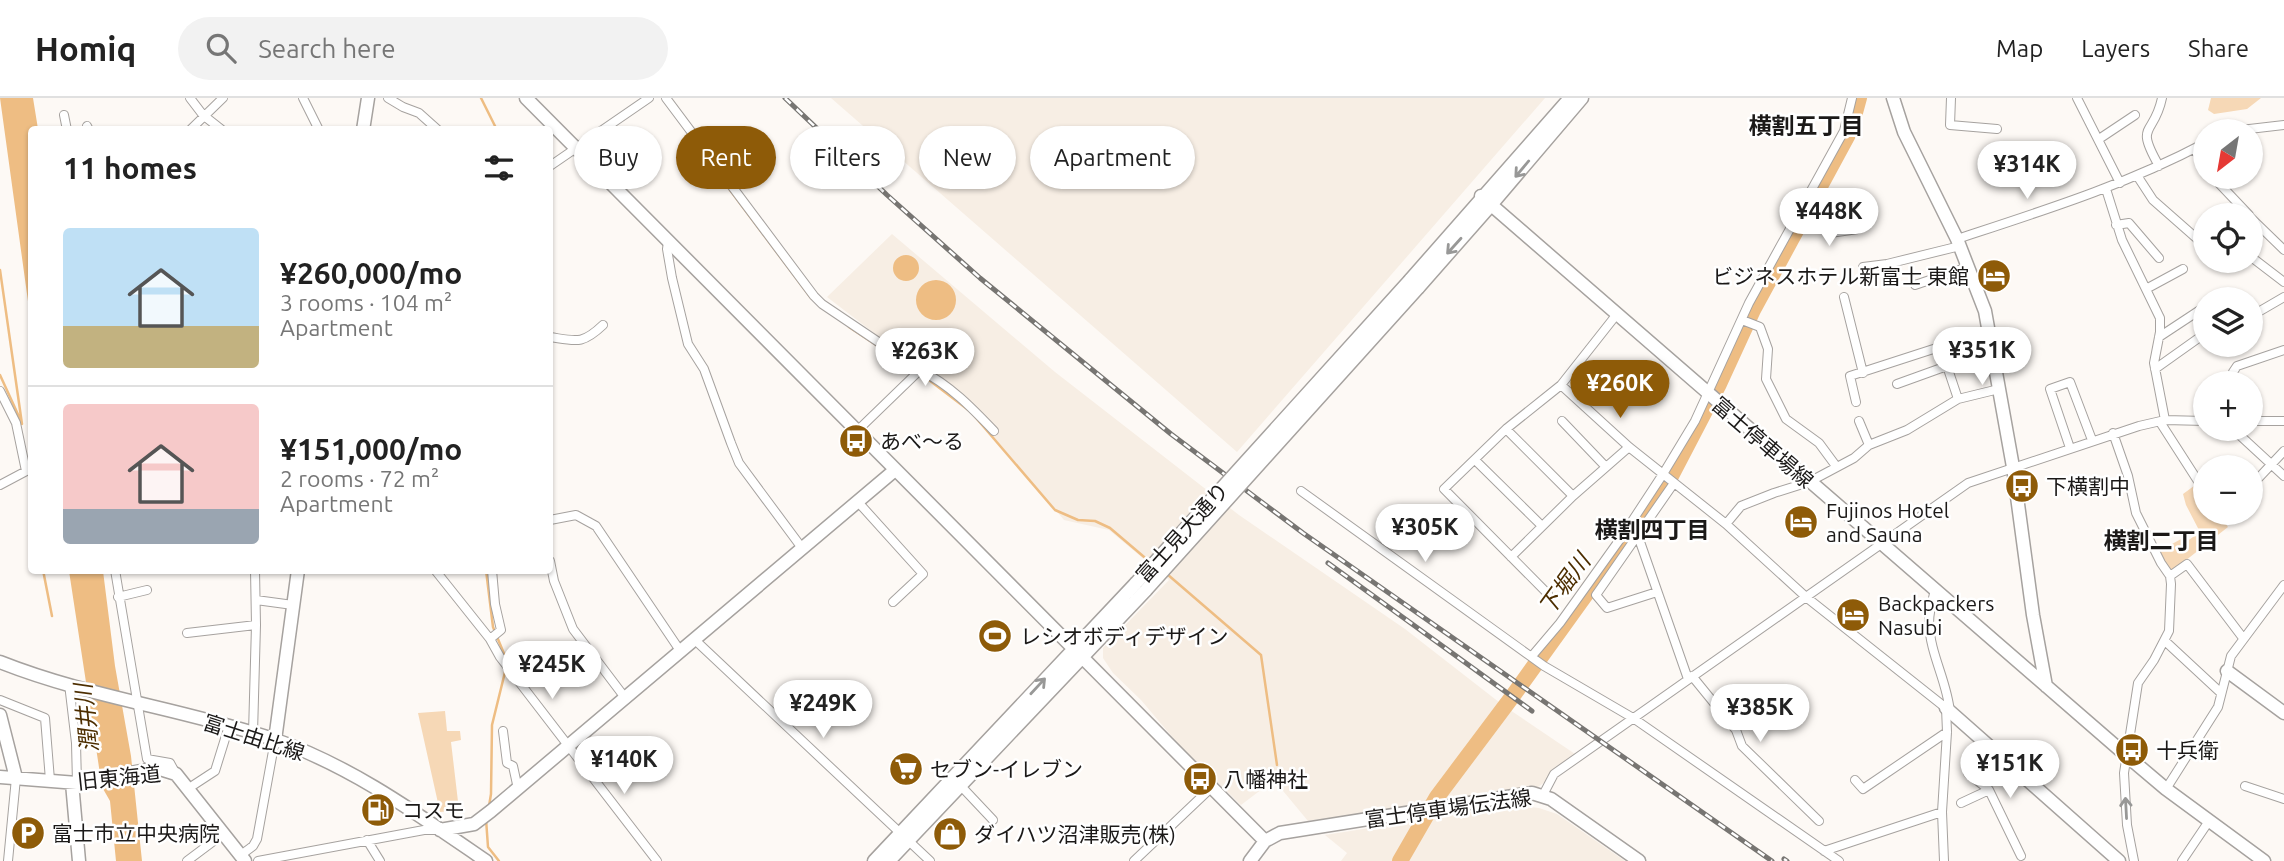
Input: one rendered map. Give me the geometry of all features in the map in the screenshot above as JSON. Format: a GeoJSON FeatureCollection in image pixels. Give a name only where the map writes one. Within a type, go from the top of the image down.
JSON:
{"type":"FeatureCollection","features":[{"type":"Feature","properties":{"kind":"street"},"geometry":{"type":"LineString","coordinates":[[190,98],[203,115],[217,126]]}},
{"type":"Feature","properties":{"kind":"street"},"geometry":{"type":"LineString","coordinates":[[193,126],[223,98]]}},
{"type":"Feature","properties":{"kind":"street"},"geometry":{"type":"LineString","coordinates":[[303,98],[317,126]]}},
{"type":"Feature","properties":{"kind":"street"},"geometry":{"type":"LineString","coordinates":[[364,126],[368,98]]}},
{"type":"Feature","properties":{"kind":"street"},"geometry":{"type":"LineString","coordinates":[[388,98],[419,113],[434,126]]}},
{"type":"Feature","properties":{"kind":"street"},"geometry":{"type":"LineString","coordinates":[[526,98],[574,147]]}},
{"type":"Feature","properties":{"kind":"street"},"geometry":{"type":"LineString","coordinates":[[608,126],[649,98]]}},
{"type":"Feature","properties":{"kind":"street"},"geometry":{"type":"LineString","coordinates":[[666,98],[814,296],[822,304],[934,377],[966,402],[994,431]]}},
{"type":"Feature","properties":{"kind":"street"},"geometry":{"type":"LineString","coordinates":[[1486,201],[1570,98]]}},
{"type":"Feature","properties":{"kind":"street"},"geometry":{"type":"LineString","coordinates":[[1486,201],[1582,98]]}},
{"type":"Feature","properties":{"kind":"street"},"geometry":{"type":"LineString","coordinates":[[1532,656],[1560,623],[1663,474],[1695,421],[1742,320],[1843,131],[1852,98]]}},
{"type":"Feature","properties":{"kind":"street"},"geometry":{"type":"LineString","coordinates":[[1893,98],[1904,132],[1958,243],[1985,311],[2013,467],[2033,615],[2046,686]]}},
{"type":"Feature","properties":{"kind":"street"},"geometry":{"type":"LineString","coordinates":[[1951,98],[1950,125],[1997,129]]}},
{"type":"Feature","properties":{"kind":"street"},"geometry":{"type":"LineString","coordinates":[[2077,98],[2120,183]]}},
{"type":"Feature","properties":{"kind":"street"},"geometry":{"type":"LineString","coordinates":[[2159,166],[2147,144],[2146,134],[2162,98]]}},
{"type":"Feature","properties":{"kind":"street"},"geometry":{"type":"LineString","coordinates":[[64,115],[66,126]]}},
{"type":"Feature","properties":{"kind":"street"},"geometry":{"type":"LineString","coordinates":[[2099,139],[2135,115]]}},
{"type":"Feature","properties":{"kind":"street"},"geometry":{"type":"LineString","coordinates":[[2263,128],[2284,126]]}},
{"type":"Feature","properties":{"kind":"street"},"geometry":{"type":"LineString","coordinates":[[553,164],[574,149]]}},
{"type":"Feature","properties":{"kind":"street"},"geometry":{"type":"LineString","coordinates":[[1863,267],[1887,264],[1958,243],[2106,190],[2193,149]]}},
{"type":"Feature","properties":{"kind":"street"},"geometry":{"type":"LineString","coordinates":[[2138,177],[2153,200],[2193,235]]}},
{"type":"Feature","properties":{"kind":"street"},"geometry":{"type":"LineString","coordinates":[[616,189],[1265,841],[1250,861]]}},
{"type":"Feature","properties":{"kind":"street"},"geometry":{"type":"LineString","coordinates":[[2224,189],[2236,203]]}},
{"type":"Feature","properties":{"kind":"street"},"geometry":{"type":"LineString","coordinates":[[2106,190],[2116,225],[2160,318],[2154,363],[2163,421],[2193,472]]}},
{"type":"Feature","properties":{"kind":"street","name":"富士見大通り"},"geometry":{"type":"LineString","coordinates":[[889,861],[904,837],[1141,586],[1486,201]]}},
{"type":"Feature","properties":{"kind":"street","name":"富士停車場線"},"geometry":{"type":"LineString","coordinates":[[1486,201],[2127,756],[2166,789],[2264,861]]}},
{"type":"Feature","properties":{"kind":"street"},"geometry":{"type":"LineString","coordinates":[[1804,202],[1814,208],[1825,209],[1830,233],[1858,229]]}},
{"type":"Feature","properties":{"kind":"street"},"geometry":{"type":"LineString","coordinates":[[2116,225],[2129,223],[2158,258]]}},
{"type":"Feature","properties":{"kind":"street"},"geometry":{"type":"LineString","coordinates":[[2263,230],[2284,250]]}},
{"type":"Feature","properties":{"kind":"street"},"geometry":{"type":"LineString","coordinates":[[668,242],[669,259],[688,344],[704,369],[739,463],[802,548]]}},
{"type":"Feature","properties":{"kind":"street"},"geometry":{"type":"LineString","coordinates":[[2263,266],[2284,282]]}},
{"type":"Feature","properties":{"kind":"street"},"geometry":{"type":"LineString","coordinates":[[1915,285],[1968,267]]}},
{"type":"Feature","properties":{"kind":"street"},"geometry":{"type":"LineString","coordinates":[[2146,289],[2183,269]]}},
{"type":"Feature","properties":{"kind":"street"},"geometry":{"type":"LineString","coordinates":[[1844,297],[1863,373]]}},
{"type":"Feature","properties":{"kind":"street"},"geometry":{"type":"LineString","coordinates":[[2263,309],[2284,297]]}},
{"type":"Feature","properties":{"kind":"street"},"geometry":{"type":"LineString","coordinates":[[1548,594],[1444,489],[1506,429],[1560,385],[1617,314]]}},
{"type":"Feature","properties":{"kind":"street"},"geometry":{"type":"LineString","coordinates":[[2159,337],[2193,315]]}},
{"type":"Feature","properties":{"kind":"street"},"geometry":{"type":"LineString","coordinates":[[1742,320],[1760,327],[1768,349],[1766,379],[1786,419],[1819,443],[1836,466]]}},
{"type":"Feature","properties":{"kind":"street"},"geometry":{"type":"LineString","coordinates":[[553,337],[588,340],[603,325]]}},
{"type":"Feature","properties":{"kind":"street"},"geometry":{"type":"LineString","coordinates":[[1856,402],[1850,376],[1989,331]]}},
{"type":"Feature","properties":{"kind":"street"},"geometry":{"type":"LineString","coordinates":[[2155,369],[2193,342]]}},
{"type":"Feature","properties":{"kind":"street"},"geometry":{"type":"LineString","coordinates":[[2234,371],[2237,366],[2284,350]]}},
{"type":"Feature","properties":{"kind":"street"},"geometry":{"type":"LineString","coordinates":[[1897,384],[1947,366],[1958,399]]}},
{"type":"Feature","properties":{"kind":"street"},"geometry":{"type":"LineString","coordinates":[[857,431],[920,370]]}},
{"type":"Feature","properties":{"kind":"street"},"geometry":{"type":"LineString","coordinates":[[2070,448],[2050,389],[2070,382],[2092,440]]}},
{"type":"Feature","properties":{"kind":"street"},"geometry":{"type":"LineString","coordinates":[[1560,385],[1629,447],[1726,524],[1806,597],[1948,710],[2119,861]]}},
{"type":"Feature","properties":{"kind":"street"},"geometry":{"type":"LineString","coordinates":[[1726,524],[1741,506],[1809,482],[1854,458],[1869,445],[1907,430],[1958,399],[1999,389]]}},
{"type":"Feature","properties":{"kind":"street"},"geometry":{"type":"LineString","coordinates":[[0,391],[16,423],[28,466]]}},
{"type":"Feature","properties":{"kind":"street"},"geometry":{"type":"LineString","coordinates":[[1562,421],[1606,467]]}},
{"type":"Feature","properties":{"kind":"street"},"geometry":{"type":"LineString","coordinates":[[1859,421],[1869,445]]}},
{"type":"Feature","properties":{"kind":"street"},"geometry":{"type":"LineString","coordinates":[[1543,795],[1554,774],[1968,483],[2113,433],[2163,421],[2193,421]]}},
{"type":"Feature","properties":{"kind":"street"},"geometry":{"type":"LineString","coordinates":[[2263,421],[2284,421]]}},
{"type":"Feature","properties":{"kind":"street"},"geometry":{"type":"LineString","coordinates":[[1506,429],[1573,496]]}},
{"type":"Feature","properties":{"kind":"street"},"geometry":{"type":"LineString","coordinates":[[2113,433],[2128,476],[2136,513],[2161,564],[2170,576],[2169,631],[2138,683],[2124,773],[2126,812],[2134,861]]}},
{"type":"Feature","properties":{"kind":"street"},"geometry":{"type":"LineString","coordinates":[[2246,441],[2284,476]]}},
{"type":"Feature","properties":{"kind":"street"},"geometry":{"type":"LineString","coordinates":[[1511,557],[1573,496],[1629,447]]}},
{"type":"Feature","properties":{"kind":"street"},"geometry":{"type":"LineString","coordinates":[[2263,474],[2284,451]]}},
{"type":"Feature","properties":{"kind":"street"},"geometry":{"type":"LineString","coordinates":[[1475,460],[1542,526]]}},
{"type":"Feature","properties":{"kind":"street"},"geometry":{"type":"LineString","coordinates":[[258,861],[367,840],[465,826],[487,815],[895,470]]}},
{"type":"Feature","properties":{"kind":"street"},"geometry":{"type":"LineString","coordinates":[[0,485],[28,471]]}},
{"type":"Feature","properties":{"kind":"street"},"geometry":{"type":"LineString","coordinates":[[1657,592],[1607,608],[1595,594],[1675,483]]}},
{"type":"Feature","properties":{"kind":"street"},"geometry":{"type":"LineString","coordinates":[[1301,491],[1544,666],[1633,718],[1839,861]]}},
{"type":"Feature","properties":{"kind":"street"},"geometry":{"type":"LineString","coordinates":[[858,502],[923,574],[893,602]]}},
{"type":"Feature","properties":{"kind":"street"},"geometry":{"type":"LineString","coordinates":[[553,519],[576,515],[596,526],[681,652]]}},
{"type":"Feature","properties":{"kind":"street"},"geometry":{"type":"LineString","coordinates":[[1638,536],[1690,677],[1736,730],[1742,746],[1819,821]]}},
{"type":"Feature","properties":{"kind":"street"},"geometry":{"type":"LineString","coordinates":[[2170,576],[2187,564],[2243,638]]}},
{"type":"Feature","properties":{"kind":"street"},"geometry":{"type":"LineString","coordinates":[[115,574],[133,701],[147,759],[170,763],[176,774]]}},
{"type":"Feature","properties":{"kind":"street"},"geometry":{"type":"LineString","coordinates":[[253,733],[256,574]]}},
{"type":"Feature","properties":{"kind":"street"},"geometry":{"type":"LineString","coordinates":[[243,858],[257,839],[275,740],[297,574]]}},
{"type":"Feature","properties":{"kind":"street"},"geometry":{"type":"LineString","coordinates":[[438,574],[657,861]]}},
{"type":"Feature","properties":{"kind":"street"},"geometry":{"type":"LineString","coordinates":[[490,639],[501,630],[492,574]]}},
{"type":"Feature","properties":{"kind":"street"},"geometry":{"type":"LineString","coordinates":[[553,574],[573,629],[626,699]]}},
{"type":"Feature","properties":{"kind":"street"},"geometry":{"type":"LineString","coordinates":[[2166,789],[2213,716],[2231,656],[2284,585]]}},
{"type":"Feature","properties":{"kind":"street"},"geometry":{"type":"LineString","coordinates":[[118,597],[147,590]]}},
{"type":"Feature","properties":{"kind":"street"},"geometry":{"type":"LineString","coordinates":[[1935,590],[1929,620],[1930,636],[1948,696],[1942,811],[1944,861]]}},
{"type":"Feature","properties":{"kind":"street"},"geometry":{"type":"LineString","coordinates":[[256,600],[293,605]]}},
{"type":"Feature","properties":{"kind":"street"},"geometry":{"type":"LineString","coordinates":[[187,633],[257,625]]}},
{"type":"Feature","properties":{"kind":"street"},"geometry":{"type":"LineString","coordinates":[[695,640],[930,861]]}},
{"type":"Feature","properties":{"kind":"street"},"geometry":{"type":"LineString","coordinates":[[2165,641],[2221,693]]}},
{"type":"Feature","properties":{"kind":"street","name":"富士見大通り"},"geometry":{"type":"LineString","coordinates":[[874,861],[960,785],[1079,652]]}},
{"type":"Feature","properties":{"kind":"street","name":"富士由比線"},"geometry":{"type":"LineString","coordinates":[[0,662],[275,740],[360,779],[486,861]]}},
{"type":"Feature","properties":{"kind":"street"},"geometry":{"type":"LineString","coordinates":[[2227,671],[2284,713]]}},
{"type":"Feature","properties":{"kind":"street"},"geometry":{"type":"LineString","coordinates":[[71,684],[79,861]]}},
{"type":"Feature","properties":{"kind":"street"},"geometry":{"type":"LineString","coordinates":[[0,700],[45,719],[50,780]]}},
{"type":"Feature","properties":{"kind":"street"},"geometry":{"type":"LineString","coordinates":[[0,715],[16,778],[8,861]]}},
{"type":"Feature","properties":{"kind":"street"},"geometry":{"type":"LineString","coordinates":[[189,788],[215,771],[229,726]]}},
{"type":"Feature","properties":{"kind":"street"},"geometry":{"type":"LineString","coordinates":[[503,732],[507,763],[513,766],[517,789]]}},
{"type":"Feature","properties":{"kind":"street"},"geometry":{"type":"LineString","coordinates":[[1855,780],[1863,789],[1947,732]]}},
{"type":"Feature","properties":{"kind":"street"},"geometry":{"type":"LineString","coordinates":[[1988,747],[1968,773],[1989,790],[2021,856]]}},
{"type":"Feature","properties":{"kind":"street","name":"旧東海道"},"geometry":{"type":"LineString","coordinates":[[0,776],[75,783],[146,770],[160,769],[176,774],[243,858]]}},
{"type":"Feature","properties":{"kind":"street"},"geometry":{"type":"LineString","coordinates":[[960,785],[993,820]]}},
{"type":"Feature","properties":{"kind":"street"},"geometry":{"type":"LineString","coordinates":[[1140,860],[1213,786]]}},
{"type":"Feature","properties":{"kind":"street"},"geometry":{"type":"LineString","coordinates":[[2245,786],[2284,799]]}},
{"type":"Feature","properties":{"kind":"street"},"geometry":{"type":"LineString","coordinates":[[1961,803],[1989,790]]}},
{"type":"Feature","properties":{"kind":"street","name":"富士停車場伝法線"},"geometry":{"type":"LineString","coordinates":[[1265,841],[1280,833],[1532,793],[1543,795],[1639,861]]}},
{"type":"Feature","properties":{"kind":"street"},"geometry":{"type":"LineString","coordinates":[[1824,851],[1942,811]]}},
{"type":"Feature","properties":{"kind":"street"},"geometry":{"type":"LineString","coordinates":[[2182,861],[2209,821]]}},
{"type":"Feature","properties":{"kind":"street"},"geometry":{"type":"LineString","coordinates":[[187,861],[223,834]]}},
{"type":"Feature","properties":{"kind":"street"},"geometry":{"type":"LineString","coordinates":[[0,839],[10,840]]}},
{"type":"Feature","properties":{"kind":"street"},"geometry":{"type":"LineString","coordinates":[[367,840],[380,861]]}},
{"type":"Feature","properties":{"kind":"shaded area"},"geometry":{"type":"Polygon","coordinates":[[[0,98],[33,98],[38,126],[28,126],[28,301],[0,98]]]}},
{"type":"Feature","properties":{"kind":"shaded area"},"geometry":{"type":"Polygon","coordinates":[[[831,98],[1545,98],[1237,452],[935,189],[1016,189],[1016,126],[919,126],[919,175],[905,163],[905,126],[863,126],[831,98]]]}},
{"type":"Feature","properties":{"kind":"shaded area"},"geometry":{"type":"Polygon","coordinates":[[[2211,98],[2261,98],[2247,109],[2214,114],[2208,110],[2211,98]]]}},
{"type":"Feature","properties":{"kind":"shaded area"},"geometry":{"type":"Polygon","coordinates":[[[892,234],[1055,372],[1239,515],[1405,629],[1504,706],[1578,756],[1537,788],[1308,821],[1274,780],[1241,805],[1179,745],[1141,700],[1113,673],[1103,658],[1103,648],[1169,580],[1109,530],[1064,520],[964,402],[827,297],[892,234]]]}},
{"type":"Feature","properties":{"kind":"shaded area"},"geometry":{"type":"Polygon","coordinates":[[[906,255],[915,259],[919,268],[915,277],[906,281],[897,277],[893,268],[897,259],[906,255]]]}},
{"type":"Feature","properties":{"kind":"shaded area"},"geometry":{"type":"Polygon","coordinates":[[[936,280],[950,286],[956,300],[950,314],[936,320],[922,314],[916,300],[922,286],[936,280]]]}},
{"type":"Feature","properties":{"kind":"shaded area"},"geometry":{"type":"Polygon","coordinates":[[[2193,487],[2193,518],[2186,505],[2183,494],[2193,487]]]}},
{"type":"Feature","properties":{"kind":"shaded area"},"geometry":{"type":"Polygon","coordinates":[[[2196,525],[2228,527],[2171,572],[2159,551],[2183,538],[2186,542],[2200,532],[2196,525]]]}},
{"type":"Feature","properties":{"kind":"shaded area"},"geometry":{"type":"Polygon","coordinates":[[[69,574],[103,574],[115,666],[131,756],[142,861],[116,861],[110,801],[102,787],[69,574]]]}},
{"type":"Feature","properties":{"kind":"shaded area"},"geometry":{"type":"Polygon","coordinates":[[[445,711],[447,731],[460,731],[461,740],[451,742],[459,810],[440,812],[418,713],[445,711]]]}},
{"type":"Feature","properties":{"kind":"shaded area"},"geometry":{"type":"Polygon","coordinates":[[[1515,805],[1557,814],[1625,861],[1341,861],[1347,853],[1325,835],[1515,805]]]}},
{"type":"Feature","properties":{"kind":"waterway"},"geometry":{"type":"LineString","coordinates":[[481,98],[495,126]]}},
{"type":"Feature","properties":{"kind":"waterway","name":"下堀川"},"geometry":{"type":"LineString","coordinates":[[1400,861],[1437,797],[1671,476],[1719,384],[1753,310],[1850,131],[1859,98]]}},
{"type":"Feature","properties":{"kind":"waterway"},"geometry":{"type":"LineString","coordinates":[[729,189],[811,298]]}},
{"type":"Feature","properties":{"kind":"waterway"},"geometry":{"type":"LineString","coordinates":[[0,270],[22,424]]}},
{"type":"Feature","properties":{"kind":"waterway"},"geometry":{"type":"LineString","coordinates":[[849,327],[929,380],[971,412],[1055,510],[1078,520],[1095,521],[1110,528],[1150,562]]}},
{"type":"Feature","properties":{"kind":"waterway"},"geometry":{"type":"LineString","coordinates":[[0,375],[21,421]]}},
{"type":"Feature","properties":{"kind":"waterway"},"geometry":{"type":"LineString","coordinates":[[44,574],[52,616]]}},
{"type":"Feature","properties":{"kind":"waterway"},"geometry":{"type":"LineString","coordinates":[[486,574],[493,627],[507,661]]}},
{"type":"Feature","properties":{"kind":"waterway"},"geometry":{"type":"LineString","coordinates":[[1167,574],[1261,655],[1277,765]]}},
{"type":"Feature","properties":{"kind":"waterway"},"geometry":{"type":"LineString","coordinates":[[489,806],[492,725],[506,668]]}},
{"type":"Feature","properties":{"kind":"waterway"},"geometry":{"type":"LineString","coordinates":[[486,819],[488,847],[499,861]]}},
{"type":"Feature","properties":{"kind":"railway"},"geometry":{"type":"LineString","coordinates":[[785,98],[980,278],[1171,434],[1303,533],[1772,861]]}},
{"type":"Feature","properties":{"kind":"railway"},"geometry":{"type":"LineString","coordinates":[[1328,563],[1532,711]]}},
{"type":"Feature","properties":{"kind":"place","name":"ビジネスホテル新富士 東館"},"geometry":{"type":"Point","coordinates":[1994,276]}},
{"type":"Feature","properties":{"kind":"place","name":"あべ〜る"},"geometry":{"type":"Point","coordinates":[856,441]}},
{"type":"Feature","properties":{"kind":"place","name":"下横割中"},"geometry":{"type":"Point","coordinates":[2022,486]}},
{"type":"Feature","properties":{"kind":"place","name":"Fujinos Hotel and Sauna"},"geometry":{"type":"Point","coordinates":[1801,522]}},
{"type":"Feature","properties":{"kind":"place","name":"Backpackers Nasubi"},"geometry":{"type":"Point","coordinates":[1853,615]}},
{"type":"Feature","properties":{"kind":"place","name":"レシオボディデザイン"},"geometry":{"type":"Point","coordinates":[995,636]}},
{"type":"Feature","properties":{"kind":"place","name":"十兵衛"},"geometry":{"type":"Point","coordinates":[2132,750]}},
{"type":"Feature","properties":{"kind":"place","name":"セブン-イレブン"},"geometry":{"type":"Point","coordinates":[906,769]}},
{"type":"Feature","properties":{"kind":"place","name":"八幡神社"},"geometry":{"type":"Point","coordinates":[1200,779]}},
{"type":"Feature","properties":{"kind":"place","name":"コスモ"},"geometry":{"type":"Point","coordinates":[378,810]}},
{"type":"Feature","properties":{"kind":"place","name":"富士市立中央病院"},"geometry":{"type":"Point","coordinates":[28,833]}},
{"type":"Feature","properties":{"kind":"place","name":"ダイハツ沼津販売(株)"},"geometry":{"type":"Point","coordinates":[950,834]}},
{"type":"Feature","properties":{"kind":"district","name":"横割五丁目"},"geometry":{"type":"Point","coordinates":[1806,125]}},
{"type":"Feature","properties":{"kind":"district","name":"横割四丁目"},"geometry":{"type":"Point","coordinates":[1652,529]}},
{"type":"Feature","properties":{"kind":"district","name":"横割二丁目"},"geometry":{"type":"Point","coordinates":[2161,540]}},
{"type":"Feature","properties":{"kind":"water label","name":"潤井川"},"geometry":{"type":"Point","coordinates":[86,718]}}]}
